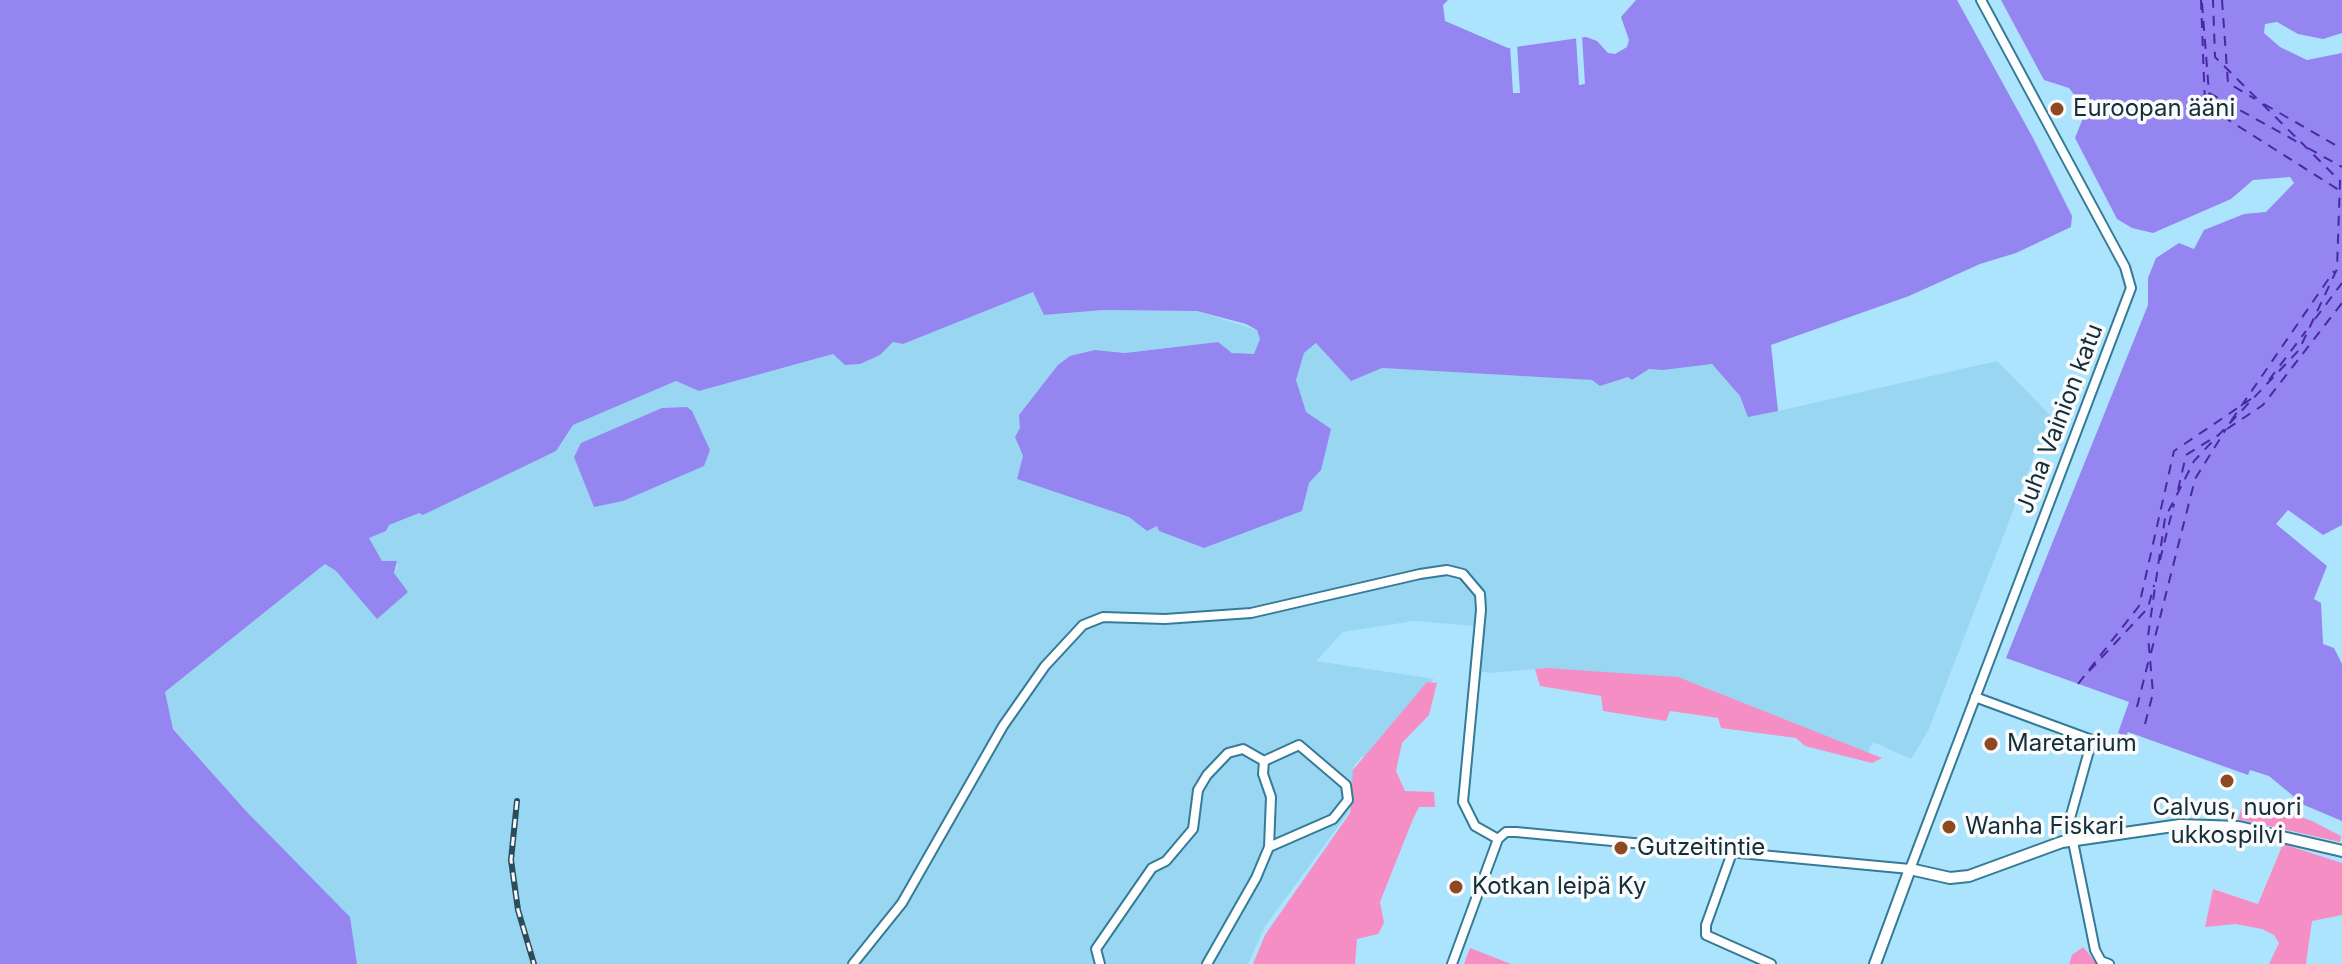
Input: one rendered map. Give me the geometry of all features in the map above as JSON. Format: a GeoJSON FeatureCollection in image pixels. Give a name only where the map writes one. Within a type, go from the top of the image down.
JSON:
{"type":"FeatureCollection","features":[{"type":"Feature","properties":{"kind":"street","name":"Juha Vainion katu"},"geometry":{"type":"LineString","coordinates":[[1910,869],[2131,288],[2125,267],[1981,0]]}},
{"type":"Feature","properties":{"kind":"street"},"geometry":{"type":"LineString","coordinates":[[853,964],[902,903],[1003,726],[1045,666],[1083,625],[1103,617],[1165,619],[1251,613],[1447,570],[1463,574],[1475,586],[1481,610],[1462,794],[1469,819],[1498,839]]}},
{"type":"Feature","properties":{"kind":"street"},"geometry":{"type":"LineString","coordinates":[[1975,697],[2092,740],[2093,749],[2069,822],[2095,950],[2109,964]]}},
{"type":"Feature","properties":{"kind":"street"},"geometry":{"type":"LineString","coordinates":[[1264,761],[1299,745],[1305,747],[1346,785],[1348,800],[1333,819],[1269,847]]}},
{"type":"Feature","properties":{"kind":"street"},"geometry":{"type":"LineString","coordinates":[[1100,964],[1096,949],[1152,868],[1166,861],[1193,829],[1198,790],[1207,775],[1228,753],[1243,749],[1264,761]]}},
{"type":"Feature","properties":{"kind":"street"},"geometry":{"type":"LineString","coordinates":[[1207,964],[1256,878],[1269,847],[1271,797],[1263,774],[1264,761]]}},
{"type":"Feature","properties":{"kind":"street"},"geometry":{"type":"LineString","coordinates":[[1452,964],[1498,839],[1506,832],[1733,850],[1910,869],[1950,878],[1969,876],[2071,840],[2151,827],[2208,825],[2262,831],[2342,851]]}},
{"type":"Feature","properties":{"kind":"street"},"geometry":{"type":"LineString","coordinates":[[1733,850],[1706,925],[1706,935],[1771,964]]}},
{"type":"Feature","properties":{"kind":"street"},"geometry":{"type":"LineString","coordinates":[[1875,964],[1910,869]]}},
{"type":"Feature","properties":{"kind":"shaded area"},"geometry":{"type":"Polygon","coordinates":[[[0,0],[1448,0],[1443,5],[1445,21],[1508,48],[1586,37],[1597,41],[1608,53],[1615,54],[1627,47],[1629,40],[1621,17],[1636,0],[1957,0],[2033,138],[2072,216],[2071,227],[1909,296],[1771,345],[1778,411],[1748,417],[1740,396],[1712,364],[1649,369],[1632,380],[1628,377],[1600,386],[1592,380],[1382,368],[1351,381],[1316,343],[1304,353],[1296,380],[1306,412],[1331,429],[1321,470],[1309,483],[1302,511],[1204,548],[1159,531],[1157,526],[1147,531],[1129,517],[1017,479],[1023,456],[1015,437],[1020,428],[1019,415],[1058,365],[1070,356],[1095,350],[1125,353],[1218,342],[1232,353],[1254,354],[1260,339],[1257,330],[1246,324],[1197,311],[1103,310],[1044,315],[1033,292],[903,344],[893,342],[880,355],[860,364],[845,365],[833,354],[699,391],[676,381],[573,425],[556,451],[423,515],[419,513],[389,525],[386,531],[369,538],[382,561],[397,561],[394,573],[408,592],[377,619],[336,571],[325,564],[165,692],[173,729],[246,811],[350,917],[357,964],[0,964],[0,0]]]}},
{"type":"Feature","properties":{"kind":"shaded area"},"geometry":{"type":"Polygon","coordinates":[[[2001,0],[2342,0],[2342,33],[2323,39],[2298,34],[2277,22],[2265,24],[2264,33],[2280,47],[2307,60],[2342,53],[2342,525],[2323,535],[2288,510],[2276,524],[2327,566],[2314,599],[2321,603],[2323,644],[2334,648],[2342,664],[2342,821],[2304,805],[2269,776],[2250,770],[2248,775],[2128,732],[2126,736],[2118,733],[2129,702],[2006,658],[2148,305],[2148,278],[2156,258],[2179,243],[2194,249],[2204,230],[2244,214],[2266,212],[2294,183],[2290,177],[2253,180],[2231,199],[2153,233],[2132,228],[2117,219],[2075,138],[2083,118],[2079,101],[2069,88],[2044,80],[2001,0]]]}},
{"type":"Feature","properties":{"kind":"shaded area"},"geometry":{"type":"Polygon","coordinates":[[[1033,292],[1045,315],[1103,310],[1197,311],[1257,330],[1260,339],[1254,354],[1244,356],[1223,349],[1218,342],[1125,353],[1095,350],[1021,428],[1018,446],[1023,456],[1017,479],[1129,517],[1147,531],[1157,526],[1159,531],[1204,548],[1302,511],[1309,483],[1321,470],[1296,380],[1304,353],[1317,343],[1351,381],[1382,368],[1592,380],[1600,386],[1628,377],[1632,380],[1649,369],[1712,364],[1740,396],[1778,411],[1997,361],[2050,415],[1928,731],[1911,759],[1873,742],[1866,756],[1547,668],[1490,673],[1469,669],[1474,626],[1414,621],[1343,632],[1316,661],[1434,679],[1373,757],[1361,757],[1353,767],[1354,797],[1348,813],[1265,926],[1248,964],[357,964],[350,917],[246,811],[173,728],[165,692],[325,564],[336,571],[377,618],[398,565],[382,561],[369,538],[386,531],[389,525],[556,451],[573,425],[676,381],[699,391],[833,354],[880,355],[893,342],[903,344],[1033,292]]]}},
{"type":"Feature","properties":{"kind":"shaded area"},"geometry":{"type":"Polygon","coordinates":[[[687,407],[692,411],[710,450],[704,466],[623,501],[594,507],[574,457],[581,443],[662,408],[687,407]]]}},
{"type":"Feature","properties":{"kind":"shaded area"},"geometry":{"type":"Polygon","coordinates":[[[1535,669],[1678,677],[1882,758],[1872,763],[1805,746],[1796,738],[1721,728],[1718,718],[1670,711],[1666,721],[1603,711],[1601,696],[1540,686],[1535,669]]]}},
{"type":"Feature","properties":{"kind":"shaded area"},"geometry":{"type":"Polygon","coordinates":[[[1427,682],[1437,683],[1429,715],[1402,743],[1396,771],[1405,791],[1434,792],[1435,807],[1419,807],[1413,819],[1380,902],[1384,923],[1378,934],[1357,939],[1355,964],[1253,964],[1265,935],[1350,813],[1353,770],[1427,682]]]}},
{"type":"Feature","properties":{"kind":"shaded area"},"geometry":{"type":"Polygon","coordinates":[[[2244,801],[2274,816],[2277,808],[2312,821],[2341,836],[2340,842],[2238,819],[2244,801]]]}},
{"type":"Feature","properties":{"kind":"shaded area"},"geometry":{"type":"Polygon","coordinates":[[[2283,844],[2342,863],[2342,915],[2312,921],[2306,964],[2269,964],[2279,943],[2274,935],[2262,929],[2235,924],[2205,927],[2213,889],[2258,904],[2283,844]]]}},
{"type":"Feature","properties":{"kind":"shaded area"},"geometry":{"type":"Polygon","coordinates":[[[2083,947],[2097,964],[2069,964],[2072,955],[2083,947]]]}},
{"type":"Feature","properties":{"kind":"shaded area"},"geometry":{"type":"Polygon","coordinates":[[[1470,948],[1511,964],[1464,964],[1470,948]]]}},
{"type":"Feature","properties":{"kind":"pier"},"geometry":{"type":"Polygon","coordinates":[[[1582,36],[1585,84],[1579,85],[1576,38],[1582,36]]]}},
{"type":"Feature","properties":{"kind":"pier"},"geometry":{"type":"Polygon","coordinates":[[[1517,44],[1520,93],[1513,93],[1510,45],[1517,44]]]}},
{"type":"Feature","properties":{"kind":"ferry route"},"geometry":{"type":"LineString","coordinates":[[2201,0],[2205,105],[2342,192]]}},
{"type":"Feature","properties":{"kind":"ferry route"},"geometry":{"type":"LineString","coordinates":[[2145,724],[2153,693],[2148,636],[2165,518],[2194,461],[2299,350],[2337,269],[2340,181],[2215,57],[2213,0]]}},
{"type":"Feature","properties":{"kind":"ferry route"},"geometry":{"type":"LineString","coordinates":[[2222,0],[2228,83],[2255,99]]}},
{"type":"Feature","properties":{"kind":"ferry route"},"geometry":{"type":"LineString","coordinates":[[2202,3],[2209,93],[2303,145]]}},
{"type":"Feature","properties":{"kind":"ferry route"},"geometry":{"type":"LineString","coordinates":[[2264,104],[2342,149]]}},
{"type":"Feature","properties":{"kind":"ferry route"},"geometry":{"type":"LineString","coordinates":[[2308,148],[2342,167]]}},
{"type":"Feature","properties":{"kind":"ferry route"},"geometry":{"type":"LineString","coordinates":[[2231,421],[2334,271]]}},
{"type":"Feature","properties":{"kind":"ferry route"},"geometry":{"type":"LineString","coordinates":[[2315,319],[2342,283]]}},
{"type":"Feature","properties":{"kind":"ferry route"},"geometry":{"type":"LineString","coordinates":[[2227,429],[2263,405],[2342,303]]}},
{"type":"Feature","properties":{"kind":"ferry route"},"geometry":{"type":"LineString","coordinates":[[2269,380],[2306,331]]}},
{"type":"Feature","properties":{"kind":"ferry route"},"geometry":{"type":"LineString","coordinates":[[2078,684],[2139,606],[2174,451],[2251,399]]}},
{"type":"Feature","properties":{"kind":"ferry route"},"geometry":{"type":"LineString","coordinates":[[2151,653],[2195,479],[2226,429]]}},
{"type":"Feature","properties":{"kind":"ferry route"},"geometry":{"type":"LineString","coordinates":[[2178,490],[2186,455],[2218,435]]}},
{"type":"Feature","properties":{"kind":"ferry route"},"geometry":{"type":"LineString","coordinates":[[2160,560],[2174,504]]}},
{"type":"Feature","properties":{"kind":"ferry route"},"geometry":{"type":"LineString","coordinates":[[2089,671],[2148,608],[2154,585]]}},
{"type":"Feature","properties":{"kind":"ferry route"},"geometry":{"type":"LineString","coordinates":[[2137,707],[2149,659]]}},
{"type":"Feature","properties":{"kind":"railway"},"geometry":{"type":"LineString","coordinates":[[517,801],[511,860],[518,910],[534,964]]}},
{"type":"Feature","properties":{"kind":"place","name":"Euroopan ääni"},"geometry":{"type":"Point","coordinates":[2057,109]}},
{"type":"Feature","properties":{"kind":"place","name":"Maretarium"},"geometry":{"type":"Point","coordinates":[1991,744]}},
{"type":"Feature","properties":{"kind":"place","name":"Calvus, nuori ukkospilvi"},"geometry":{"type":"Point","coordinates":[2227,781]}},
{"type":"Feature","properties":{"kind":"place","name":"Wanha Fiskari"},"geometry":{"type":"Point","coordinates":[1949,827]}},
{"type":"Feature","properties":{"kind":"place","name":"Gutzeitintie"},"geometry":{"type":"Point","coordinates":[1621,848]}},
{"type":"Feature","properties":{"kind":"place","name":"Kotkan leipä Ky"},"geometry":{"type":"Point","coordinates":[1456,887]}}]}
